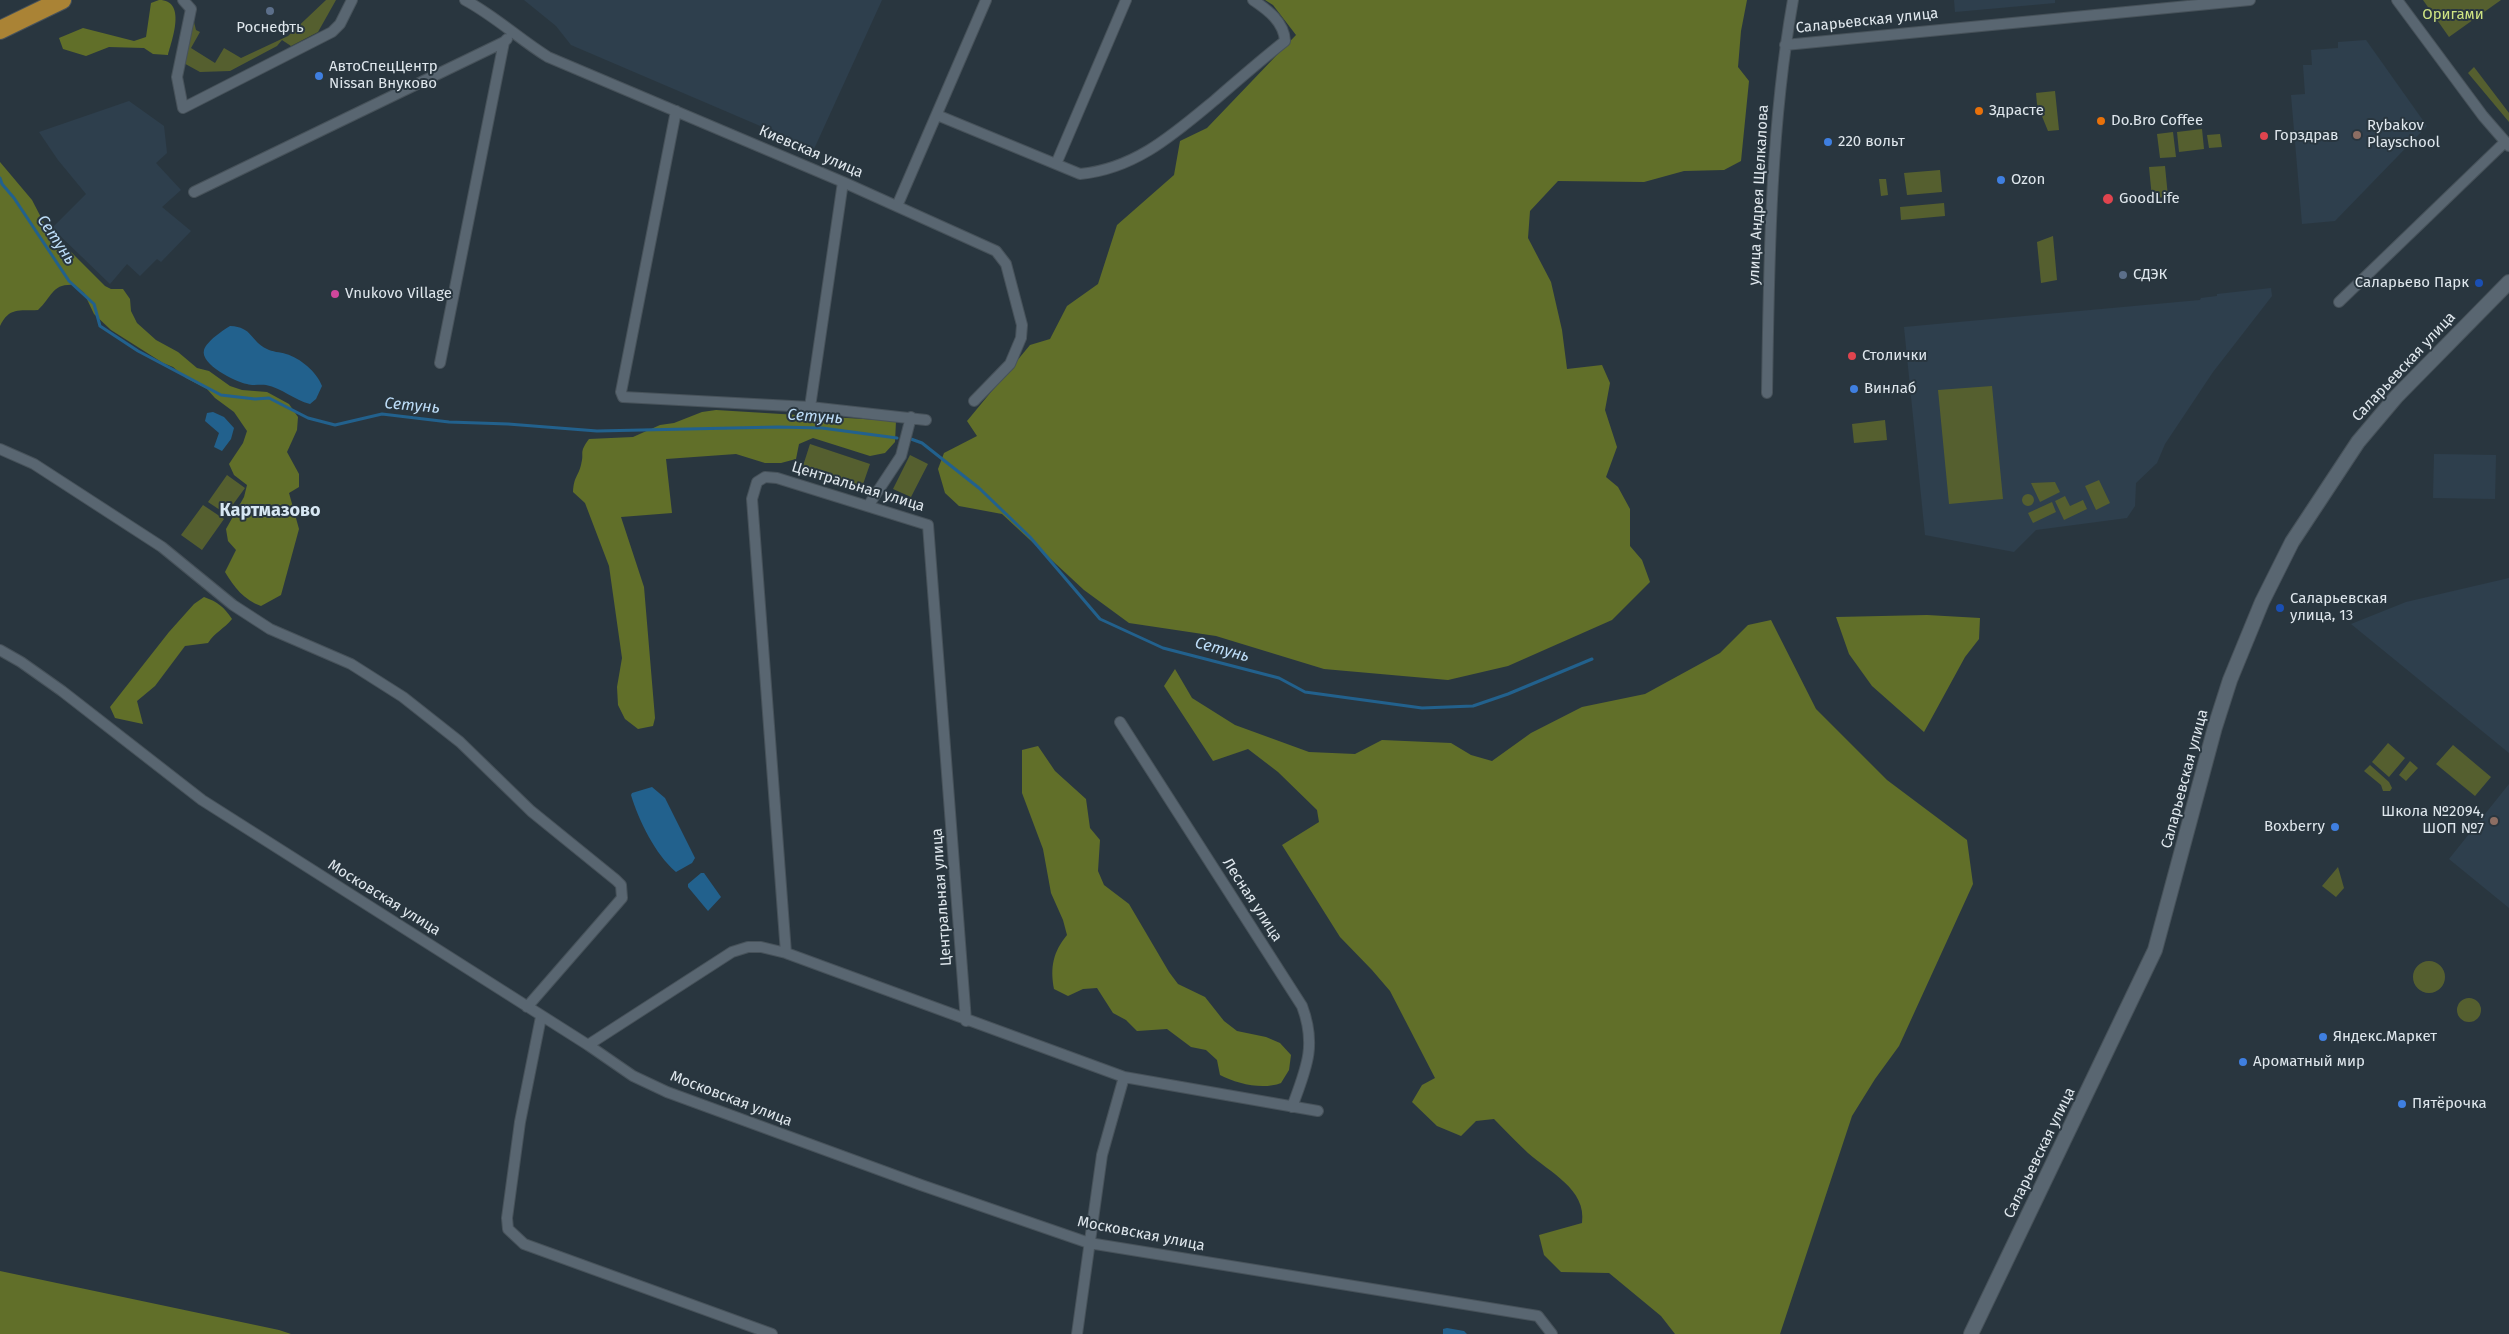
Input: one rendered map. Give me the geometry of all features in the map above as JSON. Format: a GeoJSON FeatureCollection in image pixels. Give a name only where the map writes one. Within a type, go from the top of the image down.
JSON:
{"type":"FeatureCollection","features":[{"type":"Feature","properties":{"kind":"highway"},"geometry":{"type":"LineString","coordinates":[[0,30],[62,0]]}},
{"type":"Feature","properties":{"kind":"street"},"geometry":{"type":"LineString","coordinates":[[183,0],[191,9],[177,77],[183,108],[332,32],[340,24],[352,0]]}},
{"type":"Feature","properties":{"kind":"street","name":"Киевская улица"},"geometry":{"type":"LineString","coordinates":[[465,0],[505,25],[513,34],[548,57],[843,182],[996,251],[1006,264],[1022,325],[1021,338],[1017,352],[1010,364],[974,401]]}},
{"type":"Feature","properties":{"kind":"street"},"geometry":{"type":"LineString","coordinates":[[897,206],[986,0]]}},
{"type":"Feature","properties":{"kind":"street"},"geometry":{"type":"LineString","coordinates":[[1056,164],[1126,0]]}},
{"type":"Feature","properties":{"kind":"street"},"geometry":{"type":"LineString","coordinates":[[937,115],[1080,174],[1101,172],[1136,158],[1170,138],[1285,41],[1284,30],[1269,10],[1252,0]]}},
{"type":"Feature","properties":{"kind":"street","name":"улица Андрея Щелкалова"},"geometry":{"type":"LineString","coordinates":[[1766,394],[1774,169],[1780,78],[1793,0]]}},
{"type":"Feature","properties":{"kind":"street","name":"Саларьевская улица"},"geometry":{"type":"LineString","coordinates":[[1785,45],[2250,0]]}},
{"type":"Feature","properties":{"kind":"street"},"geometry":{"type":"LineString","coordinates":[[2339,302],[2507,144],[2397,0]]}},
{"type":"Feature","properties":{"kind":"street"},"geometry":{"type":"LineString","coordinates":[[194,192],[504,42],[513,34]]}},
{"type":"Feature","properties":{"kind":"street"},"geometry":{"type":"LineString","coordinates":[[440,364],[504,42]]}},
{"type":"Feature","properties":{"kind":"street"},"geometry":{"type":"LineString","coordinates":[[676,111],[621,392],[623,397],[810,407],[926,420]]}},
{"type":"Feature","properties":{"kind":"street"},"geometry":{"type":"LineString","coordinates":[[810,407],[843,182]]}},
{"type":"Feature","properties":{"kind":"street","name":"Саларьевская улица"},"geometry":{"type":"LineString","coordinates":[[1971,1334],[2155,950],[2215,727],[2230,680],[2263,599],[2292,542],[2358,442],[2396,397],[2509,282]]}},
{"type":"Feature","properties":{"kind":"street"},"geometry":{"type":"LineString","coordinates":[[868,506],[901,456],[911,418]]}},
{"type":"Feature","properties":{"kind":"street"},"geometry":{"type":"LineString","coordinates":[[0,449],[34,464],[162,547],[233,605],[270,629],[351,664],[403,697],[460,742],[531,811],[621,885],[622,898],[527,1007]]}},
{"type":"Feature","properties":{"kind":"street","name":"Центральная улица"},"geometry":{"type":"LineString","coordinates":[[786,953],[752,499],[753,489],[757,482],[765,477],[776,478],[925,522],[930,529],[966,1021]]}},
{"type":"Feature","properties":{"kind":"street","name":"Московская улица"},"geometry":{"type":"LineString","coordinates":[[0,650],[62,691],[202,800],[541,1017],[588,1045],[632,1076],[675,1095],[1088,1243],[1538,1316],[1552,1334]]}},
{"type":"Feature","properties":{"kind":"street","name":"Лесная улица"},"geometry":{"type":"LineString","coordinates":[[1120,722],[1302,1006],[1310,1026],[1310,1044],[1305,1072],[1292,1107]]}},
{"type":"Feature","properties":{"kind":"street"},"geometry":{"type":"LineString","coordinates":[[588,1045],[732,952],[748,947],[761,947],[786,953],[966,1021],[1124,1077],[1318,1111]]}},
{"type":"Feature","properties":{"kind":"street"},"geometry":{"type":"LineString","coordinates":[[541,1017],[520,1122],[507,1218],[508,1229],[524,1244],[772,1334]]}},
{"type":"Feature","properties":{"kind":"street"},"geometry":{"type":"LineString","coordinates":[[1077,1334],[1088,1243],[1102,1155],[1124,1077]]}},
{"type":"Feature","properties":{"kind":"shaded area"},"geometry":{"type":"Polygon","coordinates":[[[524,0],[882,0],[814,149],[571,45],[556,26],[524,0]]]}},
{"type":"Feature","properties":{"kind":"shaded area"},"geometry":{"type":"Polygon","coordinates":[[[1954,0],[2055,0],[2055,3],[1955,12],[1954,0]]]}},
{"type":"Feature","properties":{"kind":"shaded area","name":"Rybakov Playschool"},"geometry":{"type":"Polygon","coordinates":[[[2366,40],[2427,126],[2335,221],[2302,224],[2291,95],[2305,94],[2303,65],[2312,65],[2311,50],[2338,48],[2338,42],[2366,40]]]}},
{"type":"Feature","properties":{"kind":"shaded area"},"geometry":{"type":"Polygon","coordinates":[[[129,101],[164,126],[167,153],[156,163],[181,190],[162,207],[191,231],[161,262],[157,259],[140,276],[127,264],[110,284],[52,228],[86,194],[58,160],[39,132],[129,101]]]}},
{"type":"Feature","properties":{"kind":"shaded area"},"geometry":{"type":"Polygon","coordinates":[[[2271,288],[2272,296],[2213,372],[2165,444],[2157,463],[2136,483],[2135,506],[2127,518],[2036,530],[2014,552],[1925,535],[1904,327],[2200,300],[2201,298],[2217,296],[2217,294],[2271,288]]]}},
{"type":"Feature","properties":{"kind":"shaded area"},"geometry":{"type":"Polygon","coordinates":[[[2434,454],[2496,455],[2495,499],[2433,498],[2434,454]]]}},
{"type":"Feature","properties":{"kind":"shaded area"},"geometry":{"type":"Polygon","coordinates":[[[2509,578],[2509,753],[2351,624],[2406,602],[2509,578]]]}},
{"type":"Feature","properties":{"kind":"shaded area","name":"Школа №2094, ШОП №7"},"geometry":{"type":"Polygon","coordinates":[[[2509,784],[2509,908],[2449,859],[2509,784]]]}},
{"type":"Feature","properties":{"kind":"green space"},"geometry":{"type":"Polygon","coordinates":[[[159,0],[168,2],[173,6],[175,13],[176,22],[168,55],[153,54],[144,48],[109,47],[86,56],[63,49],[59,38],[83,28],[134,41],[146,37],[151,3],[159,0]]]}},
{"type":"Feature","properties":{"kind":"green space"},"geometry":{"type":"Polygon","coordinates":[[[326,0],[336,0],[318,32],[291,46],[282,40],[277,46],[230,71],[200,72],[180,61],[190,23],[194,22],[196,30],[200,32],[191,48],[215,63],[224,48],[241,58],[288,36],[326,0]]]}},
{"type":"Feature","properties":{"kind":"green space"},"geometry":{"type":"Polygon","coordinates":[[[1265,0],[1747,0],[1741,31],[1738,67],[1749,81],[1741,161],[1724,170],[1684,171],[1644,182],[1558,181],[1530,211],[1528,238],[1551,282],[1562,330],[1567,369],[1602,365],[1610,383],[1605,410],[1617,447],[1606,477],[1618,487],[1630,509],[1630,546],[1642,560],[1650,582],[1612,620],[1508,666],[1448,680],[1324,669],[1216,636],[1129,623],[1084,590],[1002,514],[959,506],[945,493],[938,469],[944,453],[977,436],[967,421],[1030,345],[1050,339],[1067,306],[1098,284],[1117,225],[1174,175],[1180,141],[1207,128],[1296,35],[1273,5],[1265,0]]]}},
{"type":"Feature","properties":{"kind":"green space","name":"Оригами"},"geometry":{"type":"Polygon","coordinates":[[[2423,0],[2501,0],[2449,37],[2423,0]]]}},
{"type":"Feature","properties":{"kind":"green space"},"geometry":{"type":"Polygon","coordinates":[[[2474,67],[2509,113],[2509,122],[2468,73],[2474,67]]]}},
{"type":"Feature","properties":{"kind":"green space"},"geometry":{"type":"Polygon","coordinates":[[[2055,91],[2059,130],[2048,131],[2037,104],[2036,93],[2055,91]]]}},
{"type":"Feature","properties":{"kind":"green space"},"geometry":{"type":"Polygon","coordinates":[[[2202,129],[2204,149],[2179,152],[2177,132],[2202,129]]]}},
{"type":"Feature","properties":{"kind":"green space"},"geometry":{"type":"Polygon","coordinates":[[[2173,132],[2176,157],[2160,158],[2157,134],[2173,132]]]}},
{"type":"Feature","properties":{"kind":"green space"},"geometry":{"type":"Polygon","coordinates":[[[2220,134],[2222,147],[2209,148],[2207,135],[2220,134]]]}},
{"type":"Feature","properties":{"kind":"green space"},"geometry":{"type":"Polygon","coordinates":[[[0,162],[32,200],[46,227],[105,286],[111,289],[123,289],[130,299],[131,311],[137,323],[156,340],[178,352],[197,368],[209,371],[230,386],[242,390],[267,392],[289,404],[298,417],[297,430],[287,452],[299,474],[299,487],[289,493],[299,529],[281,595],[261,606],[249,600],[240,592],[225,572],[236,550],[228,541],[226,529],[244,497],[247,485],[234,475],[229,464],[243,443],[247,431],[234,412],[215,398],[207,389],[186,378],[173,367],[163,363],[111,330],[94,314],[84,293],[75,285],[57,288],[38,310],[20,310],[11,313],[3,320],[0,326],[0,162]]]}},
{"type":"Feature","properties":{"kind":"green space"},"geometry":{"type":"Polygon","coordinates":[[[2165,166],[2168,197],[2152,198],[2149,167],[2165,166]]]}},
{"type":"Feature","properties":{"kind":"green space"},"geometry":{"type":"Polygon","coordinates":[[[1940,170],[1942,192],[1907,195],[1904,173],[1940,170]]]}},
{"type":"Feature","properties":{"kind":"green space"},"geometry":{"type":"Polygon","coordinates":[[[1879,179],[1886,179],[1888,195],[1881,196],[1879,179]]]}},
{"type":"Feature","properties":{"kind":"green space"},"geometry":{"type":"Polygon","coordinates":[[[1944,203],[1945,216],[1901,220],[1900,207],[1944,203]]]}},
{"type":"Feature","properties":{"kind":"green space"},"geometry":{"type":"Polygon","coordinates":[[[2053,236],[2057,280],[2041,283],[2037,242],[2053,236]]]}},
{"type":"Feature","properties":{"kind":"green space"},"geometry":{"type":"Polygon","coordinates":[[[1992,386],[2003,499],[1949,504],[1938,390],[1992,386]]]}},
{"type":"Feature","properties":{"kind":"green space"},"geometry":{"type":"Polygon","coordinates":[[[716,410],[896,421],[895,442],[885,453],[870,456],[813,438],[799,444],[796,459],[781,463],[765,463],[736,454],[666,459],[672,513],[621,517],[644,587],[655,718],[653,726],[638,729],[625,719],[618,705],[617,687],[622,658],[609,566],[585,503],[573,492],[574,483],[581,465],[583,450],[589,439],[633,437],[660,425],[674,423],[702,412],[716,410]]]}},
{"type":"Feature","properties":{"kind":"green space"},"geometry":{"type":"Polygon","coordinates":[[[1885,420],[1887,440],[1854,443],[1852,424],[1885,420]]]}},
{"type":"Feature","properties":{"kind":"green space"},"geometry":{"type":"Polygon","coordinates":[[[810,444],[870,464],[860,493],[801,472],[810,444]]]}},
{"type":"Feature","properties":{"kind":"green space"},"geometry":{"type":"Polygon","coordinates":[[[910,455],[928,464],[911,497],[893,489],[910,455]]]}},
{"type":"Feature","properties":{"kind":"green space"},"geometry":{"type":"Polygon","coordinates":[[[227,475],[245,488],[226,514],[208,502],[227,475]]]}},
{"type":"Feature","properties":{"kind":"green space"},"geometry":{"type":"Polygon","coordinates":[[[2099,480],[2110,503],[2096,510],[2085,486],[2099,480]]]}},
{"type":"Feature","properties":{"kind":"green space"},"geometry":{"type":"Polygon","coordinates":[[[2055,482],[2060,492],[2040,502],[2031,483],[2055,482]]]}},
{"type":"Feature","properties":{"kind":"green space"},"geometry":{"type":"Polygon","coordinates":[[[2026,494],[2030,494],[2034,500],[2030,506],[2026,506],[2022,502],[2022,498],[2026,494]]]}},
{"type":"Feature","properties":{"kind":"green space"},"geometry":{"type":"Polygon","coordinates":[[[2065,496],[2070,506],[2083,500],[2087,509],[2064,520],[2055,501],[2065,496]]]}},
{"type":"Feature","properties":{"kind":"green space"},"geometry":{"type":"Polygon","coordinates":[[[2052,502],[2056,512],[2033,523],[2028,513],[2052,502]]]}},
{"type":"Feature","properties":{"kind":"green space"},"geometry":{"type":"Polygon","coordinates":[[[203,505],[224,519],[202,550],[181,535],[203,505]]]}},
{"type":"Feature","properties":{"kind":"green space"},"geometry":{"type":"Polygon","coordinates":[[[204,597],[220,605],[232,619],[208,643],[185,646],[155,686],[137,701],[143,724],[115,718],[110,707],[169,632],[194,604],[204,597]]]}},
{"type":"Feature","properties":{"kind":"green space"},"geometry":{"type":"Polygon","coordinates":[[[1927,615],[1980,618],[1979,639],[1965,657],[1924,732],[1872,686],[1849,654],[1836,617],[1927,615]]]}},
{"type":"Feature","properties":{"kind":"green space"},"geometry":{"type":"Polygon","coordinates":[[[1771,620],[1816,709],[1887,780],[1967,840],[1973,884],[1899,1046],[1875,1079],[1852,1116],[1780,1334],[1675,1334],[1661,1316],[1609,1273],[1561,1272],[1544,1255],[1539,1235],[1582,1223],[1582,1211],[1579,1200],[1565,1182],[1528,1153],[1494,1119],[1476,1121],[1461,1136],[1437,1126],[1412,1102],[1422,1085],[1435,1078],[1390,991],[1340,937],[1282,845],[1319,822],[1317,810],[1278,772],[1248,749],[1213,761],[1164,686],[1175,669],[1192,698],[1235,725],[1309,752],[1355,754],[1382,740],[1451,743],[1471,755],[1492,761],[1531,733],[1582,707],[1645,694],[1720,653],[1748,625],[1771,620]]]}},
{"type":"Feature","properties":{"kind":"green space"},"geometry":{"type":"Polygon","coordinates":[[[2388,743],[2405,758],[2389,777],[2372,762],[2388,743]]]}},
{"type":"Feature","properties":{"kind":"green space"},"geometry":{"type":"Polygon","coordinates":[[[2453,745],[2491,777],[2475,796],[2436,764],[2453,745]]]}},
{"type":"Feature","properties":{"kind":"green space"},"geometry":{"type":"Polygon","coordinates":[[[1038,746],[1055,771],[1086,799],[1090,828],[1100,840],[1098,871],[1104,885],[1129,904],[1178,984],[1205,997],[1224,1021],[1237,1031],[1266,1037],[1280,1043],[1291,1055],[1289,1070],[1281,1083],[1266,1086],[1250,1085],[1220,1075],[1217,1060],[1206,1050],[1191,1047],[1167,1029],[1137,1031],[1126,1020],[1113,1013],[1097,988],[1083,989],[1068,996],[1054,989],[1052,974],[1054,960],[1058,948],[1067,935],[1063,920],[1051,893],[1043,849],[1022,793],[1022,750],[1038,746]]]}},
{"type":"Feature","properties":{"kind":"green space"},"geometry":{"type":"Polygon","coordinates":[[[2410,761],[2418,768],[2406,781],[2399,775],[2410,761]]]}},
{"type":"Feature","properties":{"kind":"green space"},"geometry":{"type":"Polygon","coordinates":[[[2370,765],[2389,782],[2392,788],[2390,791],[2383,791],[2381,785],[2364,771],[2370,765]]]}},
{"type":"Feature","properties":{"kind":"green space"},"geometry":{"type":"Polygon","coordinates":[[[2338,867],[2344,888],[2336,897],[2322,886],[2338,867]]]}},
{"type":"Feature","properties":{"kind":"green space"},"geometry":{"type":"Polygon","coordinates":[[[2429,961],[2435,962],[2440,966],[2444,971],[2444,983],[2440,988],[2435,992],[2429,993],[2423,992],[2418,988],[2414,983],[2413,977],[2414,971],[2418,966],[2423,962],[2429,961]]]}},
{"type":"Feature","properties":{"kind":"green space"},"geometry":{"type":"Polygon","coordinates":[[[2469,998],[2477,1002],[2481,1010],[2477,1018],[2469,1022],[2461,1018],[2457,1010],[2461,1002],[2469,998]]]}},
{"type":"Feature","properties":{"kind":"green space"},"geometry":{"type":"Polygon","coordinates":[[[0,1271],[279,1330],[291,1334],[0,1334],[0,1271]]]}},
{"type":"Feature","properties":{"kind":"water"},"geometry":{"type":"Polygon","coordinates":[[[230,326],[243,329],[261,346],[271,351],[291,356],[307,366],[322,386],[316,399],[310,404],[272,387],[242,383],[220,372],[207,361],[204,350],[211,340],[230,326]]]}},
{"type":"Feature","properties":{"kind":"water"},"geometry":{"type":"Polygon","coordinates":[[[213,412],[224,417],[234,428],[231,439],[222,451],[214,447],[219,433],[205,421],[207,413],[213,412]]]}},
{"type":"Feature","properties":{"kind":"water"},"geometry":{"type":"Polygon","coordinates":[[[652,787],[665,798],[695,858],[692,863],[676,872],[668,865],[655,847],[638,815],[631,795],[632,793],[652,787]]]}},
{"type":"Feature","properties":{"kind":"water"},"geometry":{"type":"Polygon","coordinates":[[[701,873],[704,873],[721,897],[708,911],[688,887],[688,884],[701,873]]]}},
{"type":"Feature","properties":{"kind":"water"},"geometry":{"type":"Polygon","coordinates":[[[1443,1329],[1464,1331],[1467,1334],[1443,1334],[1443,1329]]]}},
{"type":"Feature","properties":{"kind":"waterway","name":"Сетунь"},"geometry":{"type":"LineString","coordinates":[[0,178],[2,184],[14,198],[69,281],[94,304],[100,326],[138,351],[221,395],[255,399],[269,398],[308,418],[335,425],[382,414],[449,422],[508,424],[597,431],[778,427],[822,428],[897,438]]}},
{"type":"Feature","properties":{"kind":"waterway","name":"Сетунь"},"geometry":{"type":"LineString","coordinates":[[911,439],[922,443],[979,488],[1030,537],[1100,619],[1163,648],[1279,678],[1305,692],[1422,708],[1473,706],[1508,694],[1592,659]]}},
{"type":"Feature","properties":{"kind":"place","name":"Роснефть"},"geometry":{"type":"Point","coordinates":[270,11]}},
{"type":"Feature","properties":{"kind":"place","name":"АвтоСпецЦентр Nissan Внуково"},"geometry":{"type":"Point","coordinates":[319,76]}},
{"type":"Feature","properties":{"kind":"place","name":"Здрасте"},"geometry":{"type":"Point","coordinates":[1979,111]}},
{"type":"Feature","properties":{"kind":"place","name":"Do.Bro Coffee"},"geometry":{"type":"Point","coordinates":[2101,121]}},
{"type":"Feature","properties":{"kind":"place","name":"Rybakov Playschool"},"geometry":{"type":"Point","coordinates":[2357,135]}},
{"type":"Feature","properties":{"kind":"place","name":"Горздрав"},"geometry":{"type":"Point","coordinates":[2264,136]}},
{"type":"Feature","properties":{"kind":"place","name":"220 вольт"},"geometry":{"type":"Point","coordinates":[1828,142]}},
{"type":"Feature","properties":{"kind":"place","name":"Ozon"},"geometry":{"type":"Point","coordinates":[2001,180]}},
{"type":"Feature","properties":{"kind":"place","name":"GoodLife"},"geometry":{"type":"Point","coordinates":[2108,199]}},
{"type":"Feature","properties":{"kind":"place","name":"СДЭК"},"geometry":{"type":"Point","coordinates":[2123,275]}},
{"type":"Feature","properties":{"kind":"place","name":"Саларьево Парк"},"geometry":{"type":"Point","coordinates":[2479,283]}},
{"type":"Feature","properties":{"kind":"place","name":"Vnukovo Village"},"geometry":{"type":"Point","coordinates":[335,294]}},
{"type":"Feature","properties":{"kind":"place","name":"Столички"},"geometry":{"type":"Point","coordinates":[1852,356]}},
{"type":"Feature","properties":{"kind":"place","name":"Винлаб"},"geometry":{"type":"Point","coordinates":[1854,389]}},
{"type":"Feature","properties":{"kind":"place","name":"Саларьевская улица, 13"},"geometry":{"type":"Point","coordinates":[2280,608]}},
{"type":"Feature","properties":{"kind":"place","name":"Школа №2094, ШОП №7"},"geometry":{"type":"Point","coordinates":[2494,821]}},
{"type":"Feature","properties":{"kind":"place","name":"Boxberry"},"geometry":{"type":"Point","coordinates":[2335,827]}},
{"type":"Feature","properties":{"kind":"place","name":"Яндекс.Маркет"},"geometry":{"type":"Point","coordinates":[2323,1037]}},
{"type":"Feature","properties":{"kind":"place","name":"Ароматный мир"},"geometry":{"type":"Point","coordinates":[2243,1062]}},
{"type":"Feature","properties":{"kind":"place","name":"Пятёрочка"},"geometry":{"type":"Point","coordinates":[2402,1104]}},
{"type":"Feature","properties":{"kind":"district","name":"Картмазово"},"geometry":{"type":"Point","coordinates":[270,511]}}]}
